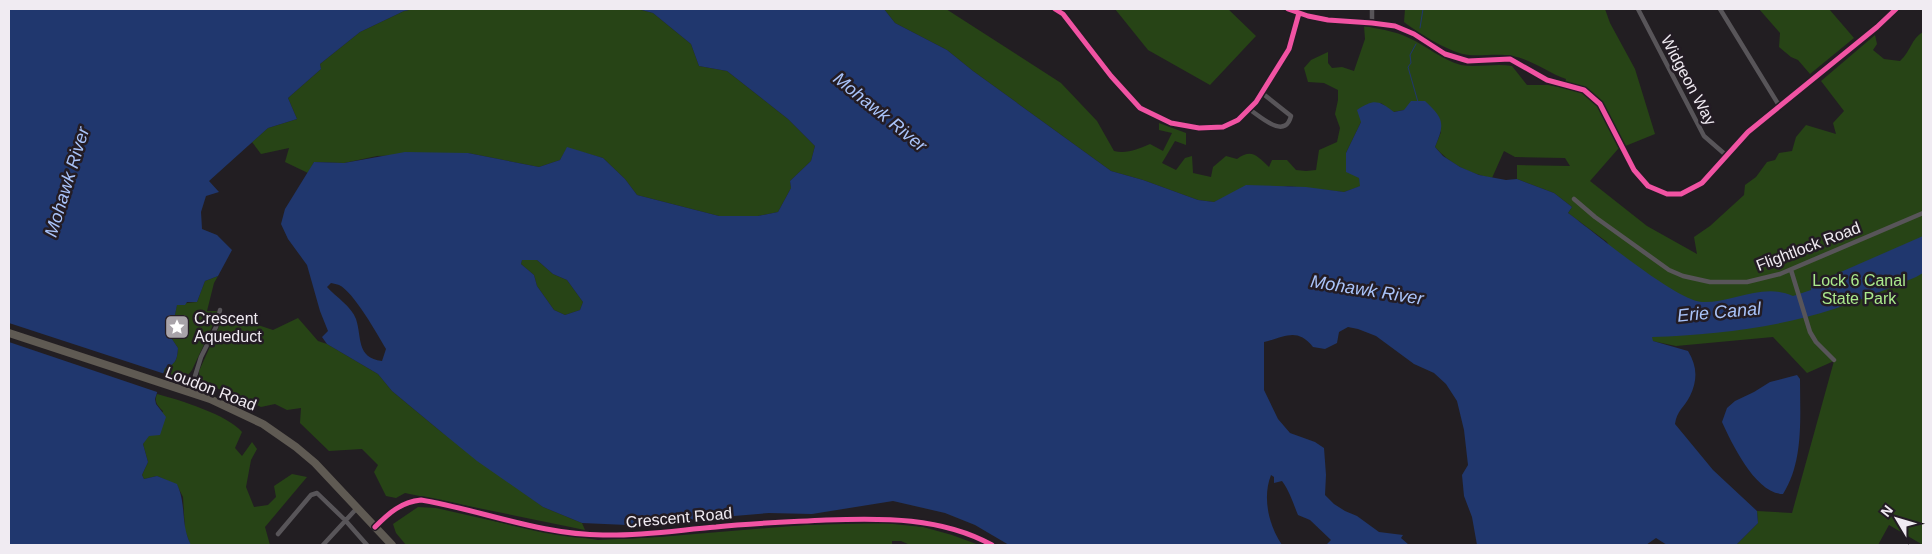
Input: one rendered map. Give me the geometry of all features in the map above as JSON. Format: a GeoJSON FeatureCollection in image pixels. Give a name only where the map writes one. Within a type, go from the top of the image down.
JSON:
{"type":"FeatureCollection","features":[{"type":"Feature","properties":{"kind":"main road","name":"Loudon Road"},"geometry":{"type":"LineString","coordinates":[[9,333],[190,392],[245,415],[273,430],[316,462],[392,545]]}},
{"type":"Feature","properties":{"kind":"street"},"geometry":{"type":"LineString","coordinates":[[1055,9],[1063,14],[1128,96],[1140,108],[1171,122],[1199,128],[1223,127],[1238,120],[1249,109],[1262,93],[1289,49],[1299,13]]}},
{"type":"Feature","properties":{"kind":"street"},"geometry":{"type":"LineString","coordinates":[[1288,9],[1328,20],[1372,22],[1395,26],[1414,34],[1445,54],[1468,61],[1510,59],[1547,80],[1584,90],[1600,104],[1634,170],[1648,186],[1667,194],[1681,194],[1702,183],[1748,132],[1877,28],[1889,11],[1896,9]]}},
{"type":"Feature","properties":{"kind":"street"},"geometry":{"type":"LineString","coordinates":[[1372,9],[1372,22]]}},
{"type":"Feature","properties":{"kind":"street","name":"Widgeon Way"},"geometry":{"type":"LineString","coordinates":[[1638,9],[1704,136],[1727,156]]}},
{"type":"Feature","properties":{"kind":"street"},"geometry":{"type":"LineString","coordinates":[[1720,9],[1780,107]]}},
{"type":"Feature","properties":{"kind":"street"},"geometry":{"type":"LineString","coordinates":[[1249,109],[1280,128],[1288,124],[1291,116],[1262,93]]}},
{"type":"Feature","properties":{"kind":"street","name":"Flightlock Road"},"geometry":{"type":"LineString","coordinates":[[1574,199],[1640,251],[1669,270],[1683,276],[1710,282],[1747,282],[1791,270],[1923,213]]}},
{"type":"Feature","properties":{"kind":"street"},"geometry":{"type":"LineString","coordinates":[[1791,270],[1810,332],[1816,342],[1834,360]]}},
{"type":"Feature","properties":{"kind":"street"},"geometry":{"type":"LineString","coordinates":[[190,392],[201,357],[216,327],[220,310]]}},
{"type":"Feature","properties":{"kind":"street"},"geometry":{"type":"LineString","coordinates":[[278,534],[314,493],[322,497],[367,545]]}},
{"type":"Feature","properties":{"kind":"street","name":"Crescent Road"},"geometry":{"type":"LineString","coordinates":[[375,527],[398,506],[411,501],[421,500],[548,529],[580,534],[629,534],[770,523],[891,519],[924,522],[992,545]]}},
{"type":"Feature","properties":{"kind":"street"},"geometry":{"type":"LineString","coordinates":[[323,545],[358,507]]}},
{"type":"Feature","properties":{"kind":"green space"},"geometry":{"type":"Polygon","coordinates":[[[414,9],[638,9],[653,13],[691,44],[699,66],[727,71],[788,119],[815,146],[811,161],[790,181],[791,188],[778,212],[758,216],[719,216],[637,195],[625,179],[603,158],[567,148],[560,160],[539,167],[468,153],[377,156],[344,163],[314,162],[308,173],[285,162],[289,148],[261,154],[252,142],[268,128],[297,119],[288,98],[321,69],[320,64],[360,32],[404,11],[414,9]]]}},
{"type":"Feature","properties":{"kind":"green space","name":"Lock 6 Canal State Park"},"geometry":{"type":"Polygon","coordinates":[[[884,9],[946,9],[1061,83],[1097,121],[1114,151],[1128,151],[1150,144],[1163,151],[1172,133],[1159,130],[1159,123],[1186,133],[1186,145],[1175,141],[1162,163],[1176,170],[1185,158],[1192,156],[1193,173],[1211,177],[1213,167],[1226,156],[1237,159],[1247,154],[1258,157],[1269,167],[1272,160],[1287,160],[1296,170],[1316,170],[1319,150],[1337,142],[1340,128],[1335,114],[1338,90],[1324,83],[1308,82],[1304,68],[1311,60],[1328,52],[1328,63],[1332,68],[1342,67],[1354,71],[1365,39],[1364,26],[1404,36],[1447,60],[1461,65],[1512,66],[1527,85],[1548,85],[1564,88],[1566,79],[1519,58],[1507,55],[1462,54],[1445,47],[1404,22],[1405,9],[1605,9],[1610,23],[1635,69],[1655,134],[1618,149],[1590,181],[1647,226],[1697,254],[1694,237],[1710,226],[1744,195],[1745,185],[1756,177],[1767,162],[1775,160],[1779,153],[1792,151],[1796,137],[1806,125],[1836,134],[1833,123],[1844,111],[1821,81],[1875,35],[1877,44],[1873,50],[1884,59],[1900,61],[1916,38],[1923,32],[1923,545],[1889,525],[1878,545],[1736,545],[1758,523],[1757,511],[1792,513],[1834,361],[1807,373],[1773,337],[1676,346],[1652,341],[1607,242],[1568,213],[1572,207],[1554,193],[1517,179],[1517,165],[1570,166],[1565,158],[1515,157],[1504,151],[1492,178],[1476,174],[1454,163],[1435,147],[1441,132],[1404,110],[1393,112],[1381,103],[1361,122],[1346,153],[1361,186],[1344,192],[1288,186],[1230,195],[1214,202],[1198,200],[1143,180],[1111,171],[947,50],[895,23],[884,9]]]}},
{"type":"Feature","properties":{"kind":"green space"},"geometry":{"type":"Polygon","coordinates":[[[1115,9],[1228,9],[1256,36],[1210,85],[1148,50],[1115,9]]]}},
{"type":"Feature","properties":{"kind":"green space"},"geometry":{"type":"Polygon","coordinates":[[[1759,9],[1829,9],[1854,38],[1810,74],[1798,60],[1779,47],[1780,33],[1759,9]]]}},
{"type":"Feature","properties":{"kind":"green space"},"geometry":{"type":"Polygon","coordinates":[[[522,260],[537,260],[553,274],[567,280],[583,302],[580,310],[565,315],[554,310],[537,286],[534,275],[521,264],[522,260]]]}},
{"type":"Feature","properties":{"kind":"green space"},"geometry":{"type":"Polygon","coordinates":[[[218,276],[214,283],[207,311],[217,311],[215,321],[192,370],[188,375],[180,377],[163,372],[165,367],[174,363],[177,356],[178,348],[172,339],[176,331],[172,329],[177,304],[197,302],[205,281],[218,276]]]}},
{"type":"Feature","properties":{"kind":"green space"},"geometry":{"type":"Polygon","coordinates":[[[222,313],[273,330],[298,318],[318,341],[327,344],[378,374],[392,391],[439,430],[543,507],[582,523],[585,530],[405,493],[396,498],[386,496],[374,472],[378,465],[362,449],[329,451],[300,423],[301,408],[287,410],[275,404],[261,407],[200,381],[199,371],[222,320],[222,313]]]}},
{"type":"Feature","properties":{"kind":"green space"},"geometry":{"type":"Polygon","coordinates":[[[157,394],[203,409],[235,426],[242,432],[235,448],[242,456],[252,442],[257,449],[251,460],[246,487],[254,507],[268,505],[276,497],[274,486],[292,474],[307,477],[265,527],[270,545],[190,544],[185,530],[183,497],[177,485],[157,476],[144,479],[142,475],[148,462],[143,444],[163,411],[157,403],[157,394]]]}},
{"type":"Feature","properties":{"kind":"green space"},"geometry":{"type":"Polygon","coordinates":[[[418,507],[436,508],[515,526],[598,540],[805,525],[883,523],[923,527],[979,545],[910,545],[901,541],[892,541],[892,545],[406,545],[396,533],[393,524],[418,507]]]}},
{"type":"Feature","properties":{"kind":"water","name":"Mohawk River"},"geometry":{"type":"Polygon","coordinates":[[[9,9],[414,9],[404,11],[360,32],[320,64],[321,69],[288,98],[297,119],[268,128],[209,181],[219,192],[206,196],[201,212],[202,229],[217,235],[232,250],[218,276],[205,281],[197,302],[177,305],[172,329],[176,331],[172,339],[178,348],[177,356],[172,365],[165,368],[155,399],[156,404],[166,417],[160,435],[149,436],[143,444],[148,462],[142,475],[144,479],[157,476],[177,484],[182,500],[186,530],[191,545],[9,545],[9,9]]]}},
{"type":"Feature","properties":{"kind":"water"},"geometry":{"type":"Polygon","coordinates":[[[638,9],[884,9],[895,23],[947,50],[1111,171],[1143,180],[1198,200],[1214,202],[1246,185],[1306,187],[1344,192],[1360,186],[1359,178],[1346,172],[1346,153],[1361,122],[1357,110],[1376,102],[1394,112],[1404,110],[1411,101],[1425,101],[1436,112],[1441,122],[1435,147],[1443,156],[1460,167],[1479,175],[1506,180],[1517,179],[1554,193],[1572,207],[1568,213],[1655,278],[1690,299],[1702,302],[1725,300],[1770,291],[1782,292],[1793,296],[1811,290],[1811,285],[1923,236],[1923,273],[1855,302],[1812,316],[1767,326],[1721,332],[1652,337],[1653,341],[1688,351],[1695,367],[1693,390],[1677,415],[1675,424],[1713,470],[1757,511],[1758,523],[1736,545],[1667,545],[1656,538],[1646,545],[1477,545],[1472,517],[1464,496],[1462,475],[1468,465],[1464,430],[1457,401],[1446,384],[1434,373],[1414,364],[1376,336],[1348,327],[1339,332],[1337,343],[1325,349],[1313,347],[1302,337],[1296,335],[1264,342],[1264,390],[1278,419],[1290,433],[1315,442],[1324,448],[1325,495],[1334,504],[1357,516],[1379,532],[1403,535],[1401,538],[1409,545],[1326,545],[1331,540],[1310,520],[1298,515],[1282,481],[1274,483],[1274,477],[1271,475],[1267,493],[1268,512],[1270,521],[1282,545],[1009,545],[975,525],[945,513],[893,501],[812,514],[769,513],[627,525],[582,523],[543,507],[477,461],[392,391],[378,374],[327,344],[322,337],[328,331],[320,311],[307,265],[288,239],[281,224],[285,209],[314,162],[344,163],[405,152],[468,153],[539,167],[560,160],[567,147],[603,158],[625,179],[637,195],[719,216],[758,216],[778,212],[791,188],[790,181],[811,161],[815,146],[788,119],[727,71],[699,66],[691,44],[653,13],[638,9]],[[522,260],[521,264],[534,275],[537,286],[554,310],[565,315],[580,310],[583,302],[567,280],[553,274],[537,260],[522,260]],[[331,283],[327,287],[354,314],[364,351],[368,356],[382,361],[386,349],[365,314],[345,289],[331,283]]]}},
{"type":"Feature","properties":{"kind":"water"},"geometry":{"type":"Polygon","coordinates":[[[1797,375],[1800,379],[1798,453],[1790,481],[1783,494],[1773,492],[1754,477],[1732,443],[1722,422],[1727,408],[1735,401],[1770,382],[1797,375]]]}},
{"type":"Feature","properties":{"kind":"pier"},"geometry":{"type":"Polygon","coordinates":[[[9,323],[165,374],[160,393],[9,342],[9,323]]]}},
{"type":"Feature","properties":{"kind":"waterway"},"geometry":{"type":"LineString","coordinates":[[1420,28],[1423,9]]}},
{"type":"Feature","properties":{"kind":"waterway"},"geometry":{"type":"LineString","coordinates":[[1416,44],[1410,55],[1411,63],[1408,67],[1418,102]]}},
{"type":"Feature","properties":{"kind":"cycle path"},"geometry":{"type":"LineString","coordinates":[[1055,9],[1063,14],[1111,76],[1140,108],[1171,123],[1199,128],[1223,127],[1238,120],[1256,102],[1289,49],[1299,13]]}},
{"type":"Feature","properties":{"kind":"cycle path"},"geometry":{"type":"LineString","coordinates":[[1288,9],[1328,20],[1395,26],[1414,34],[1445,54],[1468,61],[1510,59],[1547,80],[1584,90],[1600,104],[1634,170],[1648,186],[1667,194],[1681,194],[1702,183],[1748,132],[1877,27],[1896,9]]}},
{"type":"Feature","properties":{"kind":"cycle path"},"geometry":{"type":"LineString","coordinates":[[375,527],[396,509],[407,503],[421,500],[534,527],[580,534],[631,535],[771,523],[869,519],[932,524],[953,529],[992,545]]}},
{"type":"Feature","properties":{"kind":"place","name":"Crescent Aqueduct"},"geometry":{"type":"Point","coordinates":[177,327]}},
{"type":"Feature","properties":{"kind":"water label","name":"Erie Canal"},"geometry":{"type":"Point","coordinates":[1719,312]}}]}
